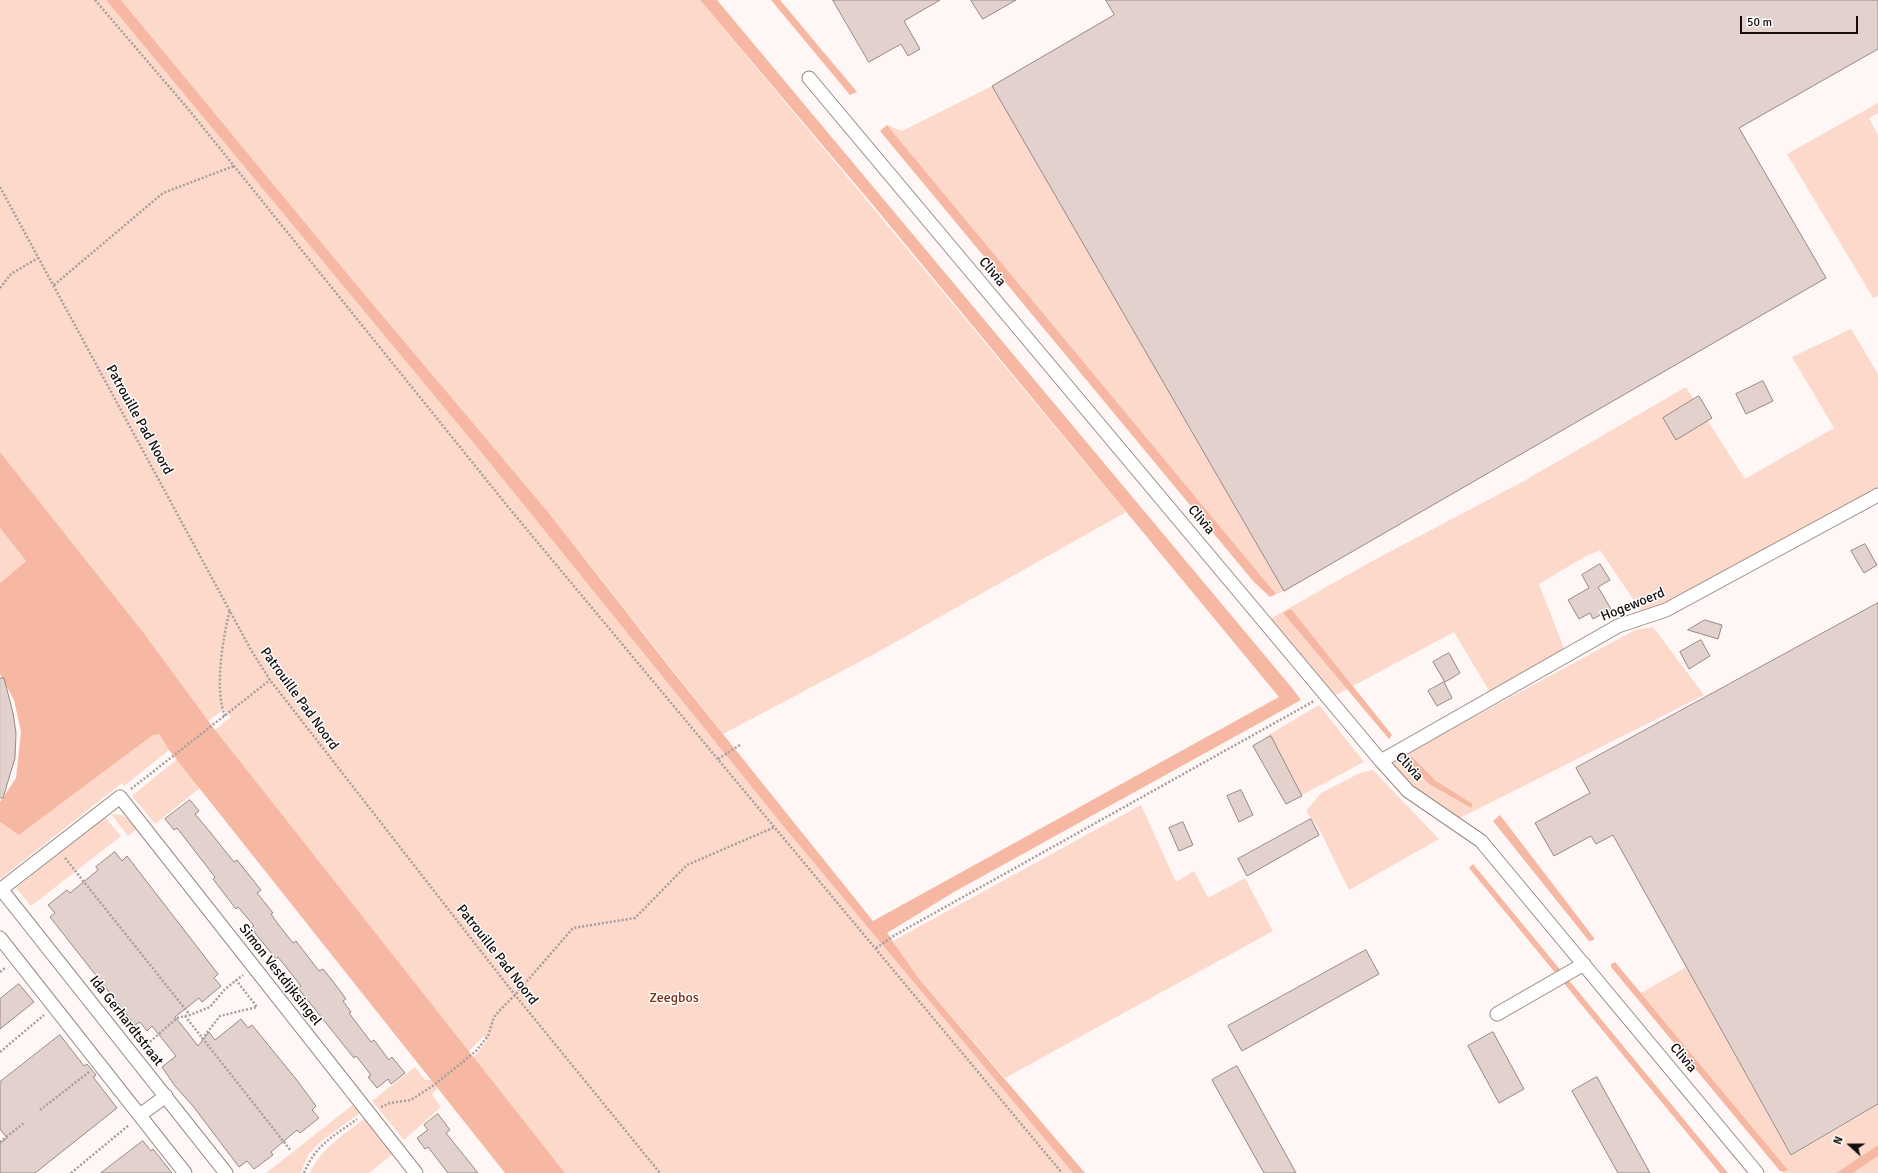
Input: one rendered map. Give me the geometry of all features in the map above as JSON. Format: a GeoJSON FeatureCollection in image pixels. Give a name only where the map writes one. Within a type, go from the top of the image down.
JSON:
{"type":"FeatureCollection","features":[{"type":"Feature","properties":{"kind":"street","name":"Clivia"},"geometry":{"type":"LineString","coordinates":[[809,78],[1381,761],[1408,791],[1481,841],[1757,1173]]}},
{"type":"Feature","properties":{"kind":"street","name":"Hogewoerd"},"geometry":{"type":"LineString","coordinates":[[1381,761],[1618,626],[1666,610],[1878,495]]}},
{"type":"Feature","properties":{"kind":"street"},"geometry":{"type":"LineString","coordinates":[[1,890],[119,798]]}},
{"type":"Feature","properties":{"kind":"street","name":"Simon Vestdijksingel"},"geometry":{"type":"LineString","coordinates":[[119,798],[416,1173]]}},
{"type":"Feature","properties":{"kind":"street","name":"Ida Gerhardtstraat"},"geometry":{"type":"LineString","coordinates":[[1,890],[226,1173]]}},
{"type":"Feature","properties":{"kind":"street"},"geometry":{"type":"LineString","coordinates":[[0,938],[185,1173]]}},
{"type":"Feature","properties":{"kind":"street"},"geometry":{"type":"LineString","coordinates":[[1497,1014],[1584,964]]}},
{"type":"Feature","properties":{"kind":"street"},"geometry":{"type":"LineString","coordinates":[[140,1115],[166,1096]]}},
{"type":"Feature","properties":{"kind":"path"},"geometry":{"type":"LineString","coordinates":[[94,0],[189,110],[509,508],[1062,1173]]}},
{"type":"Feature","properties":{"kind":"path"},"geometry":{"type":"LineString","coordinates":[[54,286],[163,193],[234,166]]}},
{"type":"Feature","properties":{"kind":"path","name":"Patrouille Pad Noord"},"geometry":{"type":"LineString","coordinates":[[0,186],[251,650],[270,680],[516,995],[660,1173]]}},
{"type":"Feature","properties":{"kind":"path"},"geometry":{"type":"LineString","coordinates":[[0,288],[10,274],[38,258]]}},
{"type":"Feature","properties":{"kind":"path"},"geometry":{"type":"LineString","coordinates":[[225,716],[222,709],[221,692],[222,657],[224,632],[230,610]]}},
{"type":"Feature","properties":{"kind":"path"},"geometry":{"type":"LineString","coordinates":[[119,798],[270,680]]}},
{"type":"Feature","properties":{"kind":"path"},"geometry":{"type":"LineString","coordinates":[[876,948],[902,931],[1325,695]]}},
{"type":"Feature","properties":{"kind":"path"},"geometry":{"type":"LineString","coordinates":[[718,759],[740,744]]}},
{"type":"Feature","properties":{"kind":"path"},"geometry":{"type":"LineString","coordinates":[[304,1173],[310,1157],[325,1143],[368,1112],[390,1103],[411,1100],[434,1085],[476,1051],[488,1036],[494,1017],[507,1002],[516,995],[573,928],[635,918],[687,865],[775,827]]}},
{"type":"Feature","properties":{"kind":"path"},"geometry":{"type":"LineString","coordinates":[[56,846],[190,1015]]}},
{"type":"Feature","properties":{"kind":"path"},"geometry":{"type":"LineString","coordinates":[[133,1056],[177,1018],[190,1015],[210,1007],[225,989],[252,966]]}},
{"type":"Feature","properties":{"kind":"path"},"geometry":{"type":"LineString","coordinates":[[202,1039],[220,1016],[257,1007],[236,980]]}},
{"type":"Feature","properties":{"kind":"path"},"geometry":{"type":"LineString","coordinates":[[0,1052],[54,1008]]}},
{"type":"Feature","properties":{"kind":"path"},"geometry":{"type":"LineString","coordinates":[[185,1016],[291,1151]]}},
{"type":"Feature","properties":{"kind":"path"},"geometry":{"type":"LineString","coordinates":[[40,1110],[99,1064]]}},
{"type":"Feature","properties":{"kind":"path"},"geometry":{"type":"LineString","coordinates":[[71,1173],[140,1115]]}},
{"type":"Feature","properties":{"kind":"path"},"geometry":{"type":"LineString","coordinates":[[0,1142],[24,1123]]}},
{"type":"Feature","properties":{"kind":"green space","name":"Zeegbos"},"geometry":{"type":"Polygon","coordinates":[[[0,0],[106,0],[481,452],[784,827],[1073,1173],[565,1173],[473,1058],[487,1041],[484,1036],[468,1052],[215,730],[231,717],[224,709],[208,721],[143,632],[0,452],[0,0]]]}},
{"type":"Feature","properties":{"kind":"green space"},"geometry":{"type":"Polygon","coordinates":[[[121,0],[700,0],[1126,512],[876,653],[723,734],[548,512],[355,283],[121,0]]]}},
{"type":"Feature","properties":{"kind":"green space"},"geometry":{"type":"Polygon","coordinates":[[[992,86],[1284,591],[1273,595],[1275,593],[887,125],[902,131],[992,86]]]}},
{"type":"Feature","properties":{"kind":"green space"},"geometry":{"type":"Polygon","coordinates":[[[1878,103],[1878,113],[1869,118],[1878,135],[1878,296],[1873,298],[1787,154],[1878,103]]]}},
{"type":"Feature","properties":{"kind":"green space"},"geometry":{"type":"Polygon","coordinates":[[[1851,329],[1878,374],[1878,489],[1643,614],[1600,550],[1586,556],[1539,584],[1565,651],[1491,694],[1454,632],[1353,686],[1291,610],[1283,613],[1347,689],[1330,698],[1268,620],[1376,559],[1524,481],[1686,387],[1745,479],[1834,428],[1792,357],[1851,329]]]}},
{"type":"Feature","properties":{"kind":"green space"},"geometry":{"type":"Polygon","coordinates":[[[0,528],[26,561],[0,583],[0,528]]]}},
{"type":"Feature","properties":{"kind":"green space"},"geometry":{"type":"Polygon","coordinates":[[[1653,627],[1704,695],[1458,819],[1419,795],[1393,765],[1397,756],[1424,744],[1635,630],[1653,627]],[[1412,755],[1407,760],[1429,784],[1471,808],[1473,804],[1436,781],[1412,755]]]}},
{"type":"Feature","properties":{"kind":"green space"},"geometry":{"type":"Polygon","coordinates":[[[1319,705],[1364,762],[1298,797],[1265,737],[1319,705]]]}},
{"type":"Feature","properties":{"kind":"green space"},"geometry":{"type":"Polygon","coordinates":[[[159,734],[169,750],[124,786],[122,783],[0,879],[0,822],[19,835],[153,735],[159,734]]]}},
{"type":"Feature","properties":{"kind":"green space"},"geometry":{"type":"Polygon","coordinates":[[[182,755],[205,784],[155,824],[132,796],[182,755]]]}},
{"type":"Feature","properties":{"kind":"green space"},"geometry":{"type":"Polygon","coordinates":[[[1373,770],[1439,839],[1349,890],[1319,829],[1306,811],[1321,793],[1360,773],[1373,770]]]}},
{"type":"Feature","properties":{"kind":"green space"},"geometry":{"type":"Polygon","coordinates":[[[1141,805],[1176,882],[1194,871],[1208,898],[1245,878],[1273,931],[1005,1078],[920,980],[893,941],[1141,805]]]}},
{"type":"Feature","properties":{"kind":"green space"},"geometry":{"type":"Polygon","coordinates":[[[111,814],[123,815],[137,829],[128,836],[111,814]]]}},
{"type":"Feature","properties":{"kind":"green space"},"geometry":{"type":"Polygon","coordinates":[[[105,817],[121,836],[31,906],[16,888],[105,817]]]}},
{"type":"Feature","properties":{"kind":"green space"},"geometry":{"type":"Polygon","coordinates":[[[1686,967],[1791,1156],[1878,1105],[1878,1145],[1836,1173],[1782,1173],[1788,1170],[1641,993],[1686,967]]]}},
{"type":"Feature","properties":{"kind":"green space"},"geometry":{"type":"Polygon","coordinates":[[[415,1067],[425,1080],[432,1080],[438,1087],[432,1095],[441,1107],[404,1140],[372,1101],[415,1067]]]}},
{"type":"Feature","properties":{"kind":"green space"},"geometry":{"type":"Polygon","coordinates":[[[354,1104],[360,1113],[319,1143],[308,1155],[301,1173],[266,1173],[354,1104]]]}},
{"type":"Feature","properties":{"kind":"green space"},"geometry":{"type":"Polygon","coordinates":[[[365,1118],[393,1154],[369,1173],[310,1173],[314,1164],[327,1149],[341,1136],[365,1118]]]}},
{"type":"Feature","properties":{"kind":"green space"},"geometry":{"type":"Polygon","coordinates":[[[1878,1156],[1878,1173],[1853,1173],[1878,1156]]]}},
{"type":"Feature","properties":{"kind":"shaded area"},"geometry":{"type":"Polygon","coordinates":[[[106,0],[121,0],[355,283],[548,512],[674,673],[873,921],[1279,697],[873,205],[700,0],[717,0],[1292,688],[1301,700],[954,892],[887,933],[920,980],[1085,1173],[1073,1173],[784,827],[481,452],[106,0]]]}},
{"type":"Feature","properties":{"kind":"shaded area"},"geometry":{"type":"Polygon","coordinates":[[[771,0],[780,0],[857,92],[850,95],[771,0]]]}},
{"type":"Feature","properties":{"kind":"shaded area"},"geometry":{"type":"Polygon","coordinates":[[[887,125],[1276,594],[1270,597],[1253,581],[880,131],[887,125]]]}},
{"type":"Feature","properties":{"kind":"shaded area"},"geometry":{"type":"Polygon","coordinates":[[[0,452],[143,632],[212,726],[565,1173],[505,1173],[169,750],[159,734],[153,735],[19,835],[0,822],[0,802],[16,778],[21,732],[14,700],[0,674],[0,583],[26,561],[0,528],[0,452]]]}},
{"type":"Feature","properties":{"kind":"shaded area"},"geometry":{"type":"Polygon","coordinates":[[[1291,609],[1392,735],[1389,739],[1283,613],[1291,609]]]}},
{"type":"Feature","properties":{"kind":"shaded area"},"geometry":{"type":"Polygon","coordinates":[[[1411,755],[1436,781],[1473,804],[1471,808],[1429,784],[1407,760],[1411,755]]]}},
{"type":"Feature","properties":{"kind":"shaded area"},"geometry":{"type":"Polygon","coordinates":[[[1500,815],[1594,938],[1594,940],[1589,941],[1493,821],[1500,815]]]}},
{"type":"Feature","properties":{"kind":"shaded area"},"geometry":{"type":"Polygon","coordinates":[[[1473,864],[1728,1173],[1720,1173],[1469,868],[1473,864]]]}},
{"type":"Feature","properties":{"kind":"shaded area"},"geometry":{"type":"Polygon","coordinates":[[[1615,962],[1788,1170],[1784,1172],[1780,1171],[1611,967],[1611,964],[1615,962]]]}},
{"type":"Feature","properties":{"kind":"shaded area"},"geometry":{"type":"Polygon","coordinates":[[[1878,1145],[1878,1156],[1853,1173],[1836,1173],[1878,1145]]]}},
{"type":"Feature","properties":{"kind":"building"},"geometry":{"type":"Polygon","coordinates":[[[833,0],[940,0],[904,21],[920,49],[908,56],[901,44],[869,62],[833,0]]]}},
{"type":"Feature","properties":{"kind":"building"},"geometry":{"type":"Polygon","coordinates":[[[971,0],[1016,0],[983,19],[971,0]]]}},
{"type":"Feature","properties":{"kind":"building"},"geometry":{"type":"Polygon","coordinates":[[[1106,0],[1878,0],[1878,49],[1739,128],[1826,278],[1284,591],[992,86],[1114,15],[1106,0]]]}},
{"type":"Feature","properties":{"kind":"building"},"geometry":{"type":"Polygon","coordinates":[[[1763,381],[1773,401],[1746,414],[1736,394],[1763,381]]]}},
{"type":"Feature","properties":{"kind":"building"},"geometry":{"type":"Polygon","coordinates":[[[1699,396],[1712,418],[1676,440],[1663,418],[1699,396]]]}},
{"type":"Feature","properties":{"kind":"building"},"geometry":{"type":"Polygon","coordinates":[[[1865,544],[1877,565],[1864,573],[1851,551],[1865,544]]]}},
{"type":"Feature","properties":{"kind":"building"},"geometry":{"type":"Polygon","coordinates":[[[1600,564],[1610,580],[1598,587],[1611,609],[1593,619],[1590,613],[1579,619],[1568,600],[1589,588],[1582,575],[1600,564]]]}},
{"type":"Feature","properties":{"kind":"building"},"geometry":{"type":"Polygon","coordinates":[[[1878,603],[1878,1104],[1791,1155],[1613,835],[1596,844],[1591,836],[1554,856],[1535,823],[1590,793],[1576,768],[1878,603]]]}},
{"type":"Feature","properties":{"kind":"building"},"geometry":{"type":"Polygon","coordinates":[[[1705,620],[1722,625],[1718,639],[1688,630],[1705,620]]]}},
{"type":"Feature","properties":{"kind":"building"},"geometry":{"type":"Polygon","coordinates":[[[1701,640],[1710,656],[1689,669],[1680,652],[1701,640]]]}},
{"type":"Feature","properties":{"kind":"building"},"geometry":{"type":"Polygon","coordinates":[[[1449,653],[1460,673],[1445,682],[1433,662],[1449,653]]]}},
{"type":"Feature","properties":{"kind":"building"},"geometry":{"type":"Polygon","coordinates":[[[0,678],[4,678],[13,713],[16,733],[15,758],[3,798],[0,798],[0,678]]]}},
{"type":"Feature","properties":{"kind":"building"},"geometry":{"type":"Polygon","coordinates":[[[1444,682],[1452,698],[1437,706],[1428,691],[1444,682]]]}},
{"type":"Feature","properties":{"kind":"building"},"geometry":{"type":"Polygon","coordinates":[[[1271,736],[1302,796],[1286,804],[1253,746],[1271,736]]]}},
{"type":"Feature","properties":{"kind":"building"},"geometry":{"type":"Polygon","coordinates":[[[1241,790],[1253,815],[1239,822],[1227,796],[1241,790]]]}},
{"type":"Feature","properties":{"kind":"building"},"geometry":{"type":"Polygon","coordinates":[[[190,800],[199,811],[195,814],[234,862],[237,860],[261,890],[257,893],[273,913],[271,914],[278,924],[293,943],[296,941],[319,971],[323,969],[335,984],[346,999],[343,1001],[351,1012],[349,1013],[371,1042],[374,1040],[389,1060],[392,1057],[405,1073],[391,1084],[388,1079],[377,1088],[368,1077],[371,1075],[356,1056],[354,1058],[298,988],[301,986],[278,957],[276,959],[251,928],[254,926],[238,907],[236,909],[213,879],[215,877],[177,828],[174,830],[165,819],[190,800]]]}},
{"type":"Feature","properties":{"kind":"building"},"geometry":{"type":"Polygon","coordinates":[[[1311,819],[1319,835],[1247,876],[1238,859],[1311,819]]]}},
{"type":"Feature","properties":{"kind":"building"},"geometry":{"type":"Polygon","coordinates":[[[1183,822],[1193,845],[1179,851],[1169,828],[1183,822]]]}},
{"type":"Feature","properties":{"kind":"building"},"geometry":{"type":"Polygon","coordinates":[[[115,852],[122,861],[127,856],[218,974],[214,978],[221,986],[202,1002],[199,998],[175,1017],[198,1046],[209,1032],[215,1040],[241,1019],[248,1028],[252,1025],[316,1106],[312,1110],[319,1118],[300,1133],[297,1130],[271,1152],[273,1155],[254,1169],[247,1161],[239,1167],[193,1106],[175,1086],[162,1067],[176,1056],[152,1026],[147,1031],[140,1022],[135,1025],[50,917],[55,913],[48,905],[67,890],[70,893],[98,870],[96,867],[115,852]]]}},
{"type":"Feature","properties":{"kind":"building"},"geometry":{"type":"Polygon","coordinates":[[[1366,950],[1379,974],[1242,1051],[1228,1026],[1366,950]]]}},
{"type":"Feature","properties":{"kind":"building"},"geometry":{"type":"Polygon","coordinates":[[[19,984],[34,1002],[0,1029],[0,999],[19,984]]]}},
{"type":"Feature","properties":{"kind":"building"},"geometry":{"type":"Polygon","coordinates":[[[1493,1032],[1524,1089],[1499,1103],[1468,1046],[1493,1032]]]}},
{"type":"Feature","properties":{"kind":"building"},"geometry":{"type":"Polygon","coordinates":[[[60,1035],[84,1066],[87,1064],[96,1075],[93,1077],[117,1108],[35,1173],[0,1173],[0,1143],[7,1138],[0,1129],[0,1082],[60,1035]]]}},
{"type":"Feature","properties":{"kind":"building"},"geometry":{"type":"Polygon","coordinates":[[[1237,1066],[1296,1173],[1264,1173],[1212,1080],[1237,1066]]]}},
{"type":"Feature","properties":{"kind":"building"},"geometry":{"type":"Polygon","coordinates":[[[1597,1077],[1650,1173],[1618,1173],[1572,1091],[1597,1077]]]}},
{"type":"Feature","properties":{"kind":"building"},"geometry":{"type":"Polygon","coordinates":[[[438,1114],[450,1130],[446,1133],[478,1173],[448,1173],[428,1147],[425,1149],[417,1138],[428,1130],[424,1125],[438,1114]]]}},
{"type":"Feature","properties":{"kind":"building"},"geometry":{"type":"Polygon","coordinates":[[[143,1141],[151,1151],[153,1149],[172,1173],[101,1173],[143,1141]]]}}]}
